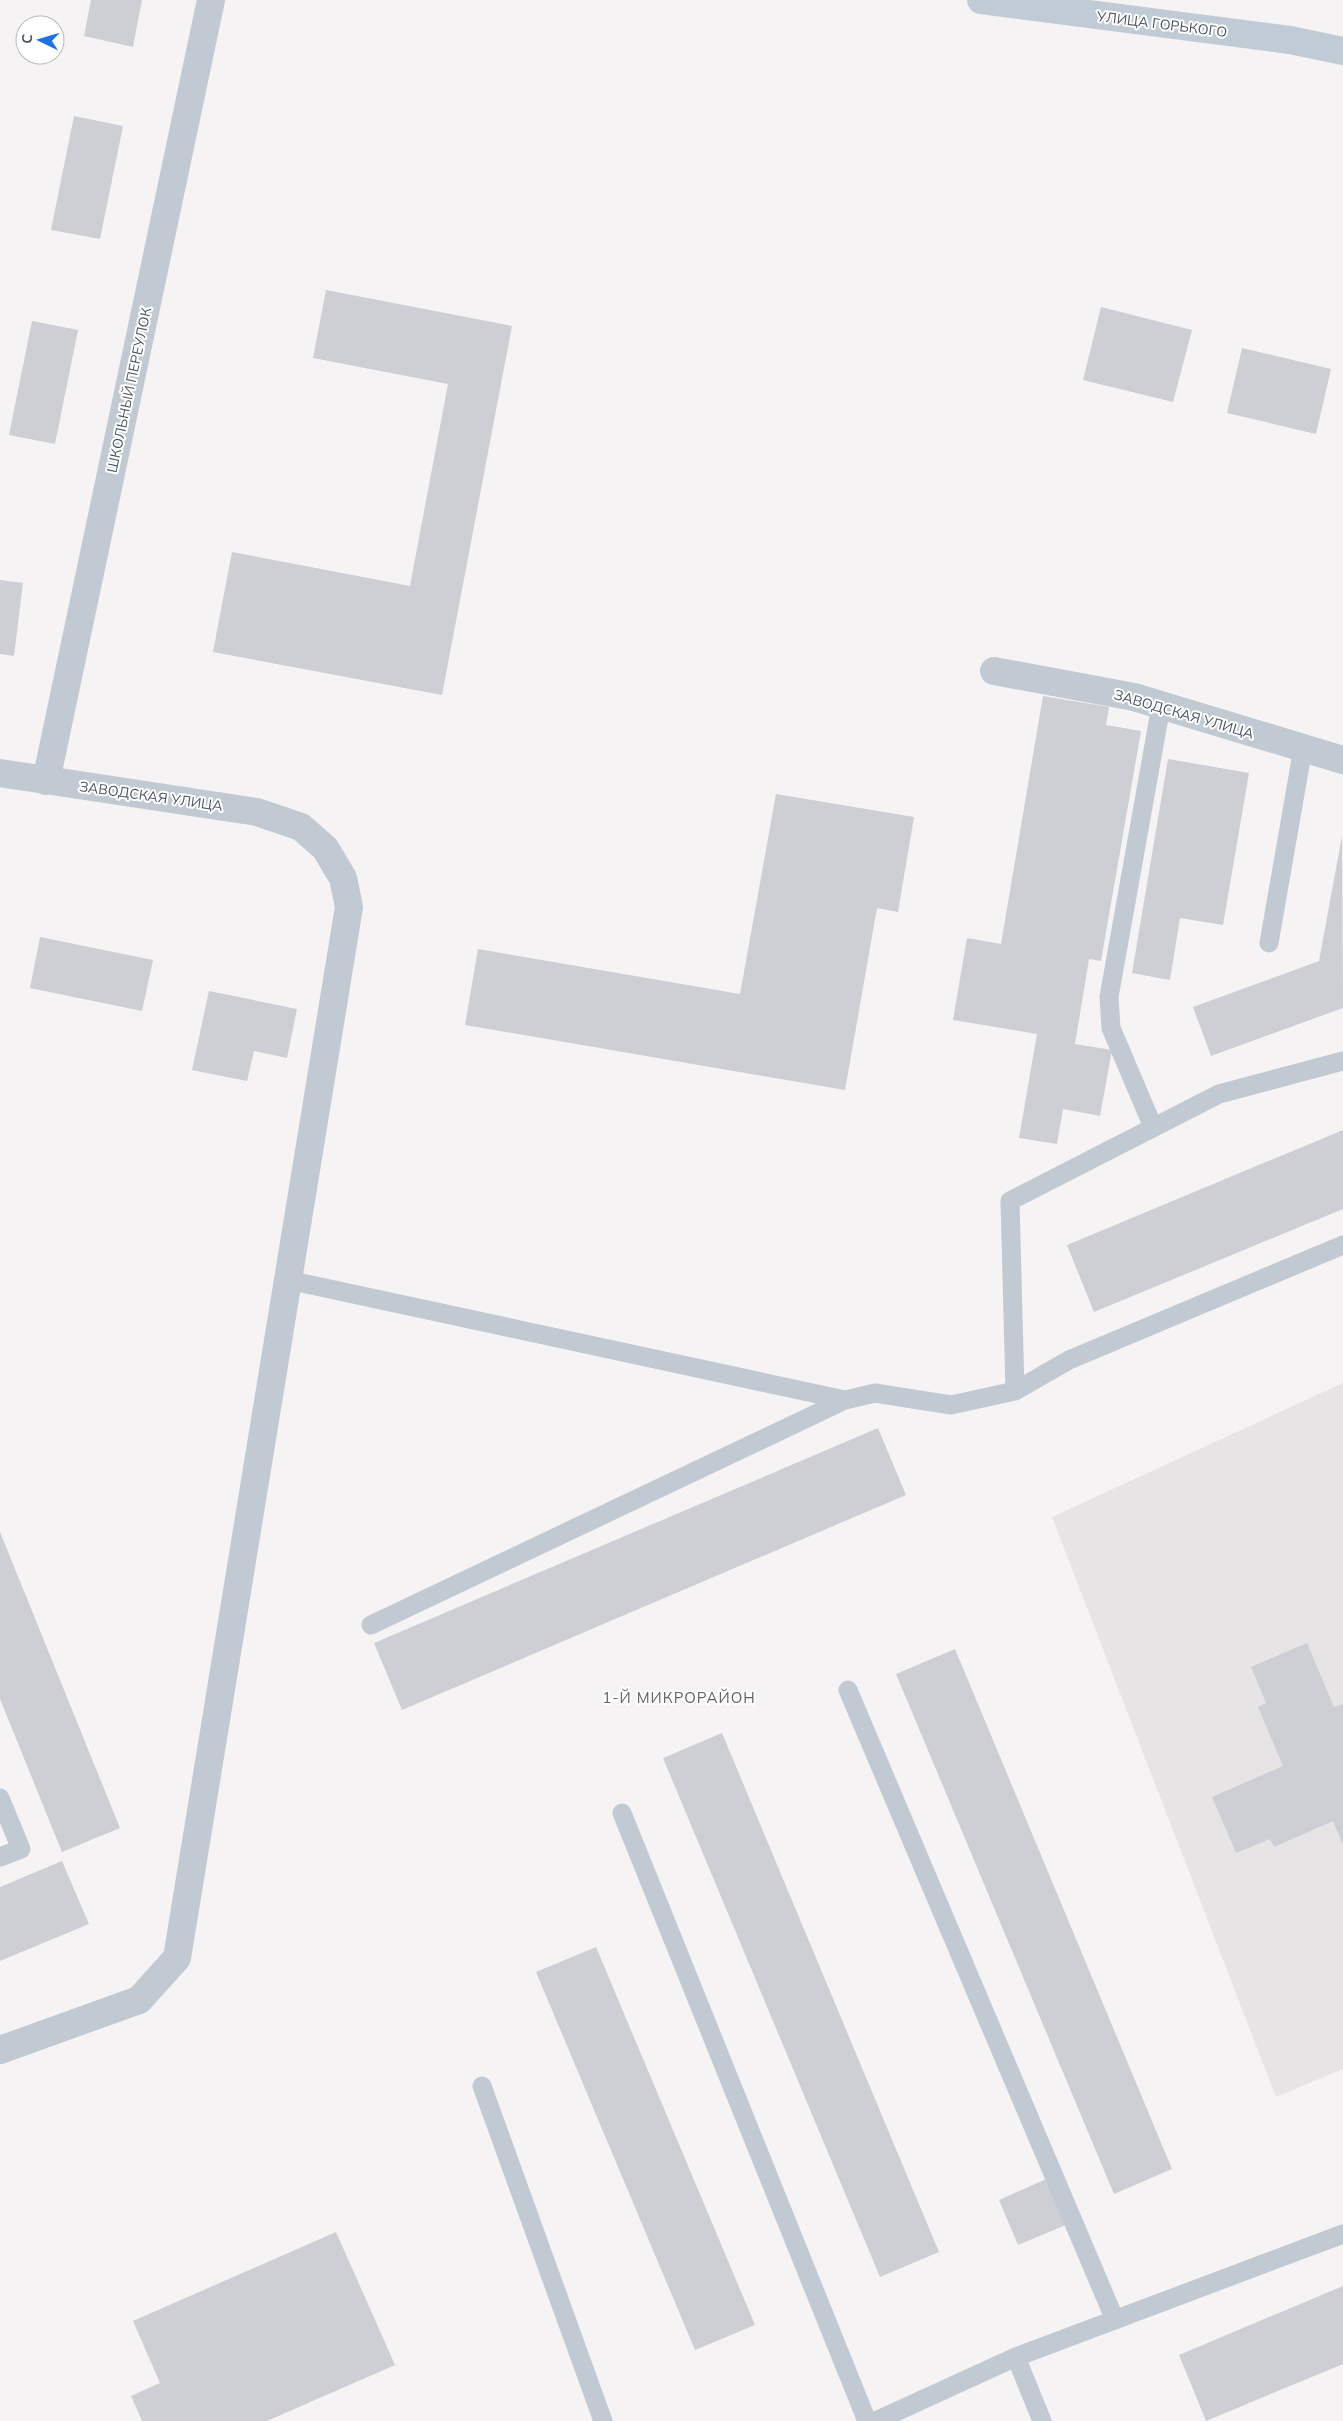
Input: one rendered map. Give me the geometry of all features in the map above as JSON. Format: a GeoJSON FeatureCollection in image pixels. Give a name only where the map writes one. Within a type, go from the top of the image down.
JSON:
{"type":"FeatureCollection","features":[{"type":"Feature","properties":{"kind":"main road","name":"УЛИЦА ГОРЬКОГО"},"geometry":{"type":"LineString","coordinates":[[996,1],[1280,39],[1343,51]]}},
{"type":"Feature","properties":{"kind":"street","name":"ШКОЛЬНЫЙ ПЕРЕУЛОК"},"geometry":{"type":"LineString","coordinates":[[46,781],[210,0]]}},
{"type":"Feature","properties":{"kind":"street","name":"ЗАВОДСКАЯ УЛИЦА"},"geometry":{"type":"LineString","coordinates":[[994,671],[1134,697],[1343,760]]}},
{"type":"Feature","properties":{"kind":"street","name":"ЗАВОДСКАЯ УЛИЦА"},"geometry":{"type":"LineString","coordinates":[[0,774],[257,812],[301,827],[325,848],[343,878],[349,907],[288,1280]]}},
{"type":"Feature","properties":{"kind":"street"},"geometry":{"type":"LineString","coordinates":[[0,2050],[139,2000],[177,1958],[288,1280]]}},
{"type":"Feature","properties":{"kind":"lane"},"geometry":{"type":"LineString","coordinates":[[1153,1127],[1111,1028],[1109,997],[1161,706]]}},
{"type":"Feature","properties":{"kind":"lane"},"geometry":{"type":"LineString","coordinates":[[1269,943],[1303,748]]}},
{"type":"Feature","properties":{"kind":"lane"},"geometry":{"type":"LineString","coordinates":[[1015,1391],[1010,1201],[1220,1094],[1343,1061]]}},
{"type":"Feature","properties":{"kind":"lane"},"geometry":{"type":"LineString","coordinates":[[371,1625],[845,1400],[875,1393],[951,1405],[1015,1391],[1069,1360],[1343,1245]]}},
{"type":"Feature","properties":{"kind":"lane"},"geometry":{"type":"LineString","coordinates":[[288,1280],[845,1400]]}},
{"type":"Feature","properties":{"kind":"lane"},"geometry":{"type":"LineString","coordinates":[[848,1690],[1115,2320]]}},
{"type":"Feature","properties":{"kind":"lane"},"geometry":{"type":"LineString","coordinates":[[0,1798],[21,1849],[0,1857]]}},
{"type":"Feature","properties":{"kind":"lane"},"geometry":{"type":"LineString","coordinates":[[622,1813],[867,2421]]}},
{"type":"Feature","properties":{"kind":"lane"},"geometry":{"type":"LineString","coordinates":[[482,2086],[603,2421]]}},
{"type":"Feature","properties":{"kind":"lane"},"geometry":{"type":"LineString","coordinates":[[876,2421],[1016,2357],[1343,2234]]}},
{"type":"Feature","properties":{"kind":"lane"},"geometry":{"type":"LineString","coordinates":[[1016,2357],[1042,2421]]}},
{"type":"Feature","properties":{"kind":"shaded area"},"geometry":{"type":"Polygon","coordinates":[[[1343,1383],[1343,2069],[1276,2097],[1052,1517],[1343,1383]]]}},
{"type":"Feature","properties":{"kind":"building"},"geometry":{"type":"Polygon","coordinates":[[[91,0],[142,0],[133,47],[84,36],[91,0]]]}},
{"type":"Feature","properties":{"kind":"building"},"geometry":{"type":"Polygon","coordinates":[[[74,116],[123,126],[100,239],[51,230],[74,116]]]}},
{"type":"Feature","properties":{"kind":"building"},"geometry":{"type":"Polygon","coordinates":[[[326,290],[512,326],[442,695],[213,652],[232,552],[410,586],[448,384],[313,358],[326,290]]]}},
{"type":"Feature","properties":{"kind":"building"},"geometry":{"type":"Polygon","coordinates":[[[1101,307],[1192,330],[1173,402],[1083,380],[1101,307]]]}},
{"type":"Feature","properties":{"kind":"building"},"geometry":{"type":"Polygon","coordinates":[[[32,321],[78,330],[55,444],[9,435],[32,321]]]}},
{"type":"Feature","properties":{"kind":"building"},"geometry":{"type":"Polygon","coordinates":[[[1242,348],[1331,369],[1316,434],[1227,413],[1242,348]]]}},
{"type":"Feature","properties":{"kind":"building"},"geometry":{"type":"Polygon","coordinates":[[[0,580],[23,583],[14,656],[0,654],[0,580]]]}},
{"type":"Feature","properties":{"kind":"building"},"geometry":{"type":"Polygon","coordinates":[[[1043,696],[1109,707],[1106,725],[1141,731],[1101,961],[1089,959],[1075,1044],[1112,1050],[1100,1116],[1063,1109],[1057,1144],[1019,1138],[1037,1034],[953,1020],[967,938],[1001,944],[1043,696]]]}},
{"type":"Feature","properties":{"kind":"building"},"geometry":{"type":"Polygon","coordinates":[[[1168,759],[1249,773],[1223,925],[1180,918],[1170,980],[1132,973],[1168,759]]]}},
{"type":"Feature","properties":{"kind":"building"},"geometry":{"type":"Polygon","coordinates":[[[776,794],[914,817],[898,912],[877,908],[845,1090],[465,1025],[478,949],[740,994],[776,794]]]}},
{"type":"Feature","properties":{"kind":"building"},"geometry":{"type":"Polygon","coordinates":[[[1342,836],[1343,1008],[1211,1056],[1193,1007],[1319,961],[1342,836]]]}},
{"type":"Feature","properties":{"kind":"building"},"geometry":{"type":"Polygon","coordinates":[[[40,937],[153,960],[142,1011],[30,988],[40,937]]]}},
{"type":"Feature","properties":{"kind":"building"},"geometry":{"type":"Polygon","coordinates":[[[209,991],[297,1009],[287,1058],[254,1051],[247,1081],[192,1070],[209,991]]]}},
{"type":"Feature","properties":{"kind":"building"},"geometry":{"type":"Polygon","coordinates":[[[1343,1130],[1343,1209],[1094,1312],[1067,1245],[1343,1130]]]}},
{"type":"Feature","properties":{"kind":"building"},"geometry":{"type":"Polygon","coordinates":[[[878,1428],[906,1495],[402,1710],[374,1643],[878,1428]]]}},
{"type":"Feature","properties":{"kind":"building"},"geometry":{"type":"Polygon","coordinates":[[[0,1532],[120,1828],[62,1852],[0,1699],[0,1532]]]}},
{"type":"Feature","properties":{"kind":"building"},"geometry":{"type":"Polygon","coordinates":[[[1307,1643],[1334,1707],[1343,1704],[1343,1845],[1333,1821],[1274,1847],[1270,1839],[1236,1853],[1212,1797],[1283,1766],[1258,1707],[1266,1703],[1251,1667],[1307,1643]]]}},
{"type":"Feature","properties":{"kind":"building"},"geometry":{"type":"Polygon","coordinates":[[[955,1649],[1172,2169],[1114,2194],[896,1674],[955,1649]]]}},
{"type":"Feature","properties":{"kind":"building"},"geometry":{"type":"Polygon","coordinates":[[[722,1733],[939,2252],[880,2277],[663,1758],[722,1733]]]}},
{"type":"Feature","properties":{"kind":"building"},"geometry":{"type":"Polygon","coordinates":[[[62,1861],[89,1924],[0,1961],[0,1887],[62,1861]]]}},
{"type":"Feature","properties":{"kind":"building"},"geometry":{"type":"Polygon","coordinates":[[[596,1947],[755,2325],[695,2350],[536,1972],[596,1947]]]}},
{"type":"Feature","properties":{"kind":"building"},"geometry":{"type":"Polygon","coordinates":[[[1053,2176],[1073,2222],[1018,2245],[999,2200],[1053,2176]]]}},
{"type":"Feature","properties":{"kind":"building"},"geometry":{"type":"Polygon","coordinates":[[[336,2232],[395,2365],[267,2421],[142,2421],[131,2396],[160,2383],[133,2321],[336,2232]]]}},
{"type":"Feature","properties":{"kind":"building"},"geometry":{"type":"Polygon","coordinates":[[[1343,2286],[1343,2364],[1206,2421],[1179,2355],[1343,2286]]]}},
{"type":"Feature","properties":{"kind":"district","name":"1-Й МИКРОРАЙОН"},"geometry":{"type":"Point","coordinates":[679,1698]}}]}
